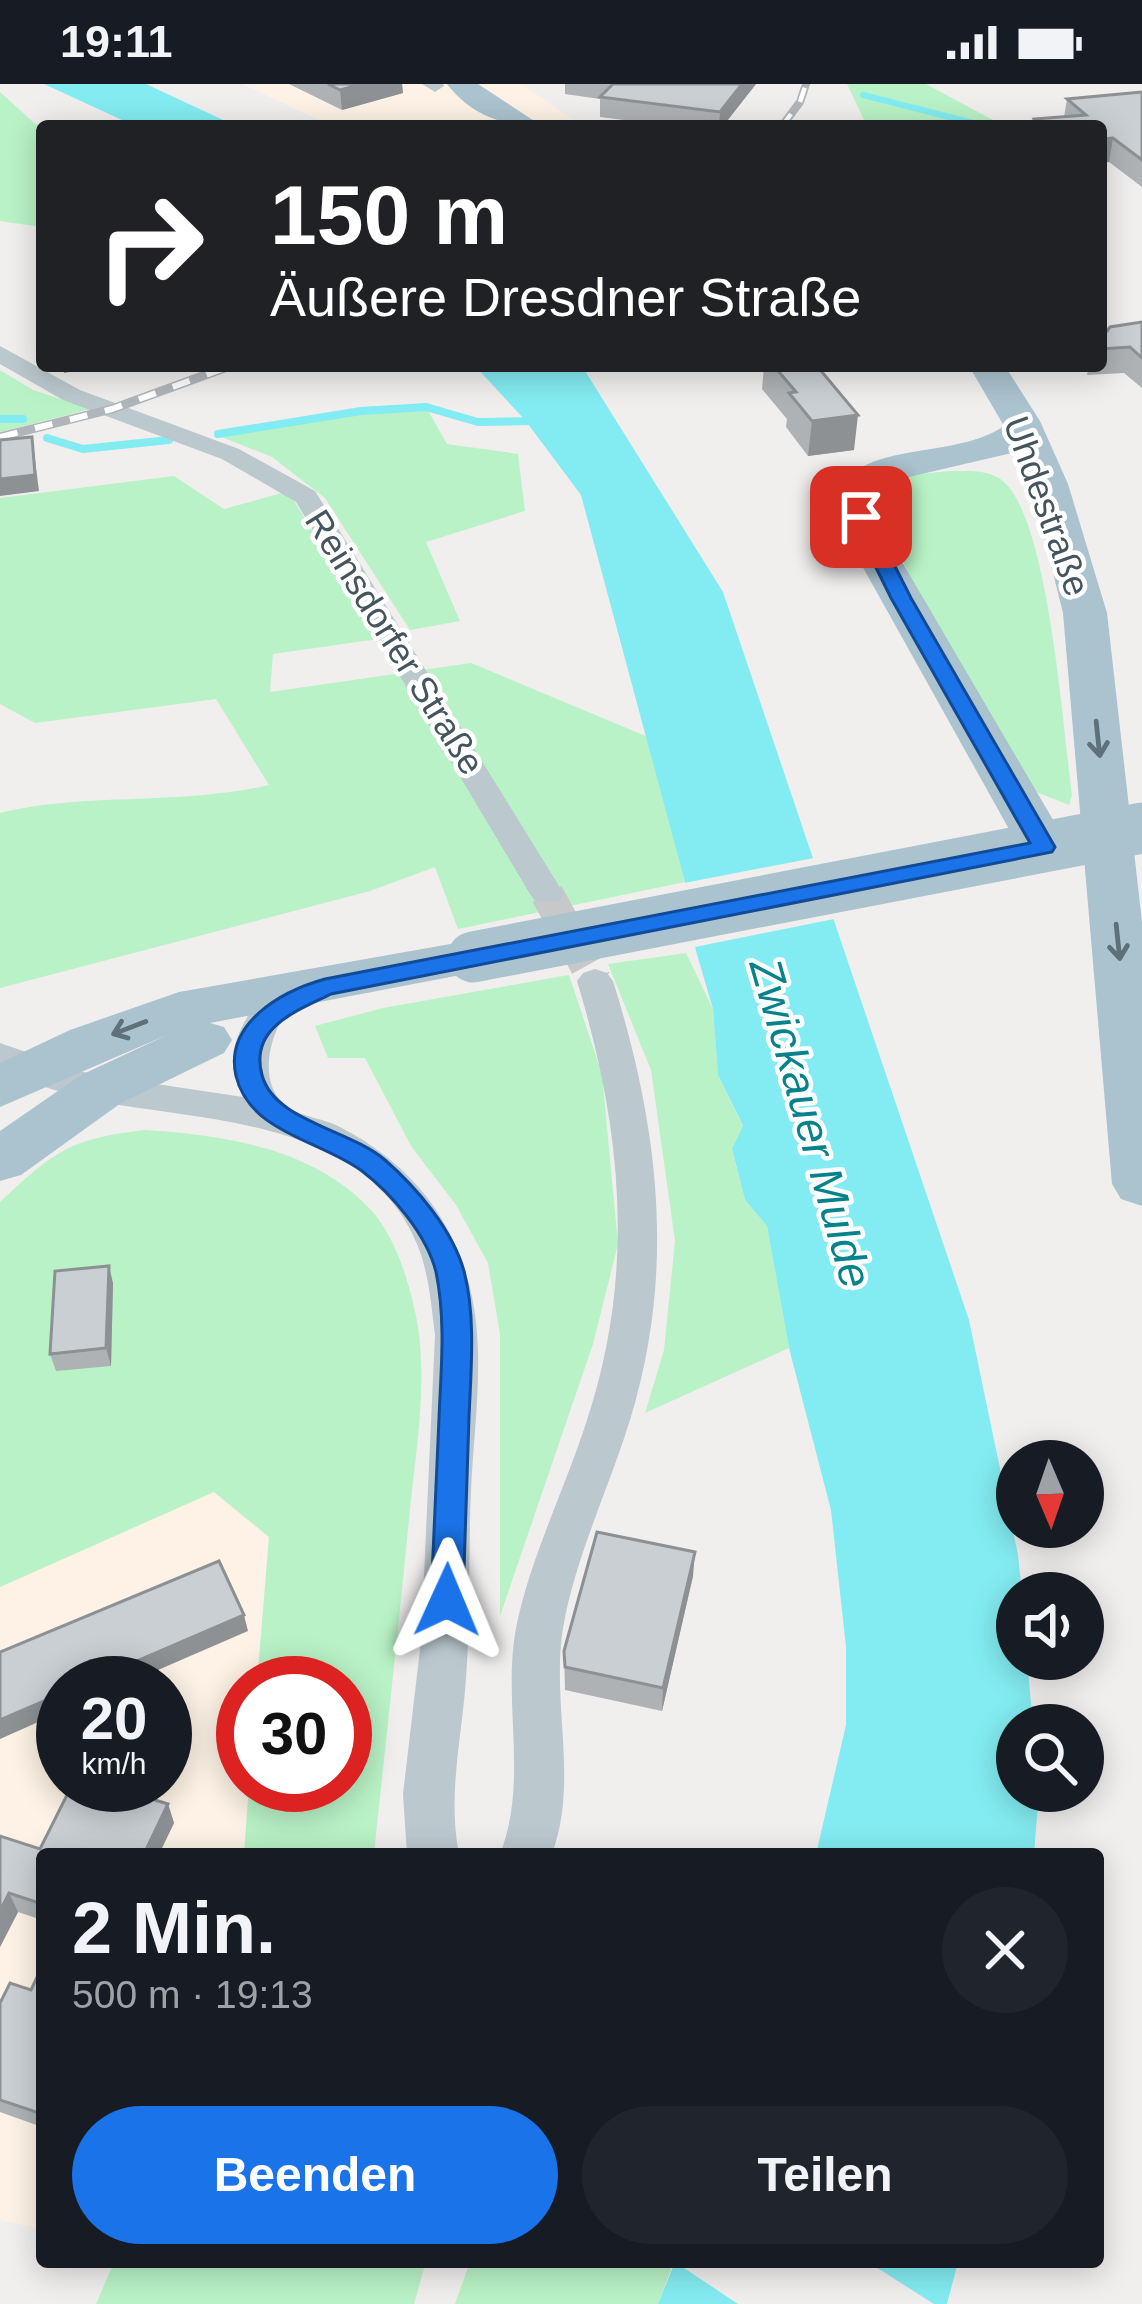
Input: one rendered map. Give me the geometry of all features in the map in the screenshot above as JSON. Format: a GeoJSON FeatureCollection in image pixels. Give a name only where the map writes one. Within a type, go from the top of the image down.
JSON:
{"type":"FeatureCollection","features":[{"type":"Feature","properties":{"kind":"main road"},"geometry":{"type":"LineString","coordinates":[[496,84],[550,120]]}},
{"type":"Feature","properties":{"kind":"main road"},"geometry":{"type":"LineString","coordinates":[[442,85],[516,120]]}},
{"type":"Feature","properties":{"kind":"main road","name":"Uhdestraße"},"geometry":{"type":"LineString","coordinates":[[991,372],[1024,429],[1076,573],[1089,652],[1142,1184]]}},
{"type":"Feature","properties":{"kind":"main road","name":"Uhdestraße"},"geometry":{"type":"LineString","coordinates":[[1018,372],[1055,434],[1114,575],[1129,651],[1142,766]]}},
{"type":"Feature","properties":{"kind":"main road"},"geometry":{"type":"LineString","coordinates":[[1024,429],[1014,440],[969,455],[888,468],[869,480],[859,497],[861,517],[901,598],[1044,847]]}},
{"type":"Feature","properties":{"kind":"main road"},"geometry":{"type":"LineString","coordinates":[[969,455],[1012,471],[1050,498]]}},
{"type":"Feature","properties":{"kind":"main road"},"geometry":{"type":"LineString","coordinates":[[10,1070],[179,1010],[325,987],[1142,828]]}},
{"type":"Feature","properties":{"kind":"main road"},"geometry":{"type":"LineString","coordinates":[[0,1160],[100,1089],[325,987]]}},
{"type":"Feature","properties":{"kind":"street","name":"Reinsdorfer Straße"},"geometry":{"type":"LineString","coordinates":[[0,352],[45,383],[254,462],[306,497],[547,894]]}},
{"type":"Feature","properties":{"kind":"street"},"geometry":{"type":"LineString","coordinates":[[528,1848],[538,1800],[535,1694],[540,1627],[625,1361],[640,1281],[640,1164],[624,1070],[595,981]]}},
{"type":"Feature","properties":{"kind":"street"},"geometry":{"type":"LineString","coordinates":[[266,1017],[248,1047],[248,1064],[258,1094],[276,1118]]}},
{"type":"Feature","properties":{"kind":"street"},"geometry":{"type":"LineString","coordinates":[[10,1070],[276,1118],[329,1137],[374,1166],[424,1218],[449,1270],[457,1340],[446,1642],[430,1797],[433,1848]]}},
{"type":"Feature","properties":{"kind":"shaded area"},"geometry":{"type":"Polygon","coordinates":[[[242,84],[521,84],[574,120],[319,120],[242,84]]]}},
{"type":"Feature","properties":{"kind":"shaded area"},"geometry":{"type":"Polygon","coordinates":[[[213,1492],[269,1537],[259,1656],[216,1656],[216,1812],[247,1812],[244,1848],[36,1848],[36,2228],[0,2220],[0,1587],[213,1492]]]}},
{"type":"Feature","properties":{"kind":"green space"},"geometry":{"type":"Polygon","coordinates":[[[847,84],[926,84],[993,120],[864,120],[847,84]]]}},
{"type":"Feature","properties":{"kind":"green space"},"geometry":{"type":"Polygon","coordinates":[[[0,92],[36,125],[36,226],[0,221],[0,92]]]}},
{"type":"Feature","properties":{"kind":"green space"},"geometry":{"type":"Polygon","coordinates":[[[0,370],[33,390],[91,409],[0,432],[0,370]]]}},
{"type":"Feature","properties":{"kind":"green space"},"geometry":{"type":"Polygon","coordinates":[[[426,407],[447,444],[518,454],[525,511],[426,542],[460,621],[410,630],[325,498],[272,457],[219,436],[361,411],[426,407]]]}},
{"type":"Feature","properties":{"kind":"green space"},"geometry":{"type":"Polygon","coordinates":[[[985,473],[1003,481],[1019,503],[1032,537],[1058,677],[1072,795],[1069,805],[1029,789],[939,634],[896,543],[885,507],[885,484],[909,475],[985,473]]]}},
{"type":"Feature","properties":{"kind":"green space"},"geometry":{"type":"Polygon","coordinates":[[[174,476],[224,509],[282,493],[294,501],[378,639],[273,654],[270,692],[471,663],[648,737],[685,882],[458,929],[435,867],[370,891],[0,988],[0,813],[269,785],[216,699],[35,723],[0,704],[0,498],[174,476]]]}},
{"type":"Feature","properties":{"kind":"green space"},"geometry":{"type":"Polygon","coordinates":[[[686,953],[713,1009],[718,1075],[743,1127],[732,1150],[745,1200],[767,1226],[789,1348],[645,1413],[664,1350],[675,1241],[651,1070],[608,964],[686,953]]]}},
{"type":"Feature","properties":{"kind":"green space"},"geometry":{"type":"Polygon","coordinates":[[[569,975],[602,1074],[618,1244],[593,1344],[500,1616],[500,1334],[488,1263],[456,1205],[411,1146],[365,1058],[328,1058],[315,1026],[383,1008],[569,975]]]}},
{"type":"Feature","properties":{"kind":"green space"},"geometry":{"type":"Polygon","coordinates":[[[145,1130],[266,1149],[322,1172],[348,1189],[371,1210],[396,1250],[418,1327],[421,1395],[375,1848],[244,1848],[247,1812],[372,1812],[372,1656],[259,1656],[269,1537],[214,1492],[0,1587],[0,1202],[35,1170],[80,1143],[145,1130]]]}},
{"type":"Feature","properties":{"kind":"green space"},"geometry":{"type":"Polygon","coordinates":[[[111,2268],[424,2268],[414,2304],[96,2304],[111,2268]]]}},
{"type":"Feature","properties":{"kind":"green space"},"geometry":{"type":"Polygon","coordinates":[[[468,2268],[671,2269],[658,2304],[455,2304],[468,2268]]]}},
{"type":"Feature","properties":{"kind":"water"},"geometry":{"type":"Polygon","coordinates":[[[44,84],[146,84],[223,120],[122,120],[44,84]]]}},
{"type":"Feature","properties":{"kind":"water","name":"Zwickauer Mulde"},"geometry":{"type":"Polygon","coordinates":[[[481,372],[586,372],[723,592],[969,1320],[996,1449],[996,1548],[1017,1548],[1020,1572],[996,1572],[996,1680],[1029,1680],[1031,1704],[996,1704],[996,1812],[1037,1812],[1034,1848],[817,1848],[846,1725],[846,1647],[831,1510],[789,1348],[767,1226],[745,1200],[732,1149],[743,1126],[718,1075],[713,1009],[696,951],[685,882],[581,495],[525,420],[481,372]]]}},
{"type":"Feature","properties":{"kind":"water"},"geometry":{"type":"Polygon","coordinates":[[[673,2268],[956,2268],[947,2304],[658,2304],[673,2268]]]}},
{"type":"Feature","properties":{"kind":"pier"},"geometry":{"type":"Polygon","coordinates":[[[819,857],[839,918],[690,948],[679,884],[819,857]]]}},
{"type":"Feature","properties":{"kind":"pier"},"geometry":{"type":"Polygon","coordinates":[[[684,2268],[877,2268],[934,2304],[738,2304],[684,2268]]]}},
{"type":"Feature","properties":{"kind":"building"},"geometry":{"type":"Polygon","coordinates":[[[328,84],[362,84],[340,90],[328,84]]]}},
{"type":"Feature","properties":{"kind":"building"},"geometry":{"type":"Polygon","coordinates":[[[613,84],[742,84],[720,112],[600,97],[613,84]]]}},
{"type":"Feature","properties":{"kind":"building"},"geometry":{"type":"Polygon","coordinates":[[[1142,92],[1142,160],[1107,138],[1107,120],[1035,120],[1086,115],[1067,99],[1142,92]]]}},
{"type":"Feature","properties":{"kind":"building"},"geometry":{"type":"Polygon","coordinates":[[[1142,322],[1142,358],[1130,347],[1107,349],[1110,327],[1142,322]]]}},
{"type":"Feature","properties":{"kind":"building"},"geometry":{"type":"Polygon","coordinates":[[[779,372],[822,372],[858,415],[812,421],[789,393],[796,392],[779,372]]]}},
{"type":"Feature","properties":{"kind":"building"},"geometry":{"type":"Polygon","coordinates":[[[32,437],[35,475],[0,479],[0,440],[32,437]]]}},
{"type":"Feature","properties":{"kind":"building"},"geometry":{"type":"Polygon","coordinates":[[[109,1266],[106,1348],[50,1354],[55,1271],[109,1266]]]}},
{"type":"Feature","properties":{"kind":"building"},"geometry":{"type":"Polygon","coordinates":[[[597,1532],[695,1552],[663,1688],[565,1667],[564,1651],[597,1532]]]}},
{"type":"Feature","properties":{"kind":"building"},"geometry":{"type":"Polygon","coordinates":[[[219,1561],[244,1615],[149,1656],[36,1656],[36,1705],[0,1720],[0,1652],[219,1561]]]}},
{"type":"Feature","properties":{"kind":"building"},"geometry":{"type":"Polygon","coordinates":[[[58,1812],[164,1812],[147,1848],[40,1848],[58,1812]]]}},
{"type":"Feature","properties":{"kind":"building"},"geometry":{"type":"Polygon","coordinates":[[[0,1836],[37,1848],[36,1902],[9,1893],[0,1911],[0,1836]]]}},
{"type":"Feature","properties":{"kind":"building"},"geometry":{"type":"Polygon","coordinates":[[[36,1980],[36,2112],[0,2100],[0,2003],[10,1983],[31,1990],[36,1980]]]}},
{"type":"Feature","properties":{"kind":"waterway"},"geometry":{"type":"LineString","coordinates":[[863,95],[961,120]]}},
{"type":"Feature","properties":{"kind":"waterway"},"geometry":{"type":"LineString","coordinates":[[218,434],[361,411],[426,407],[478,422],[534,421]]}},
{"type":"Feature","properties":{"kind":"waterway"},"geometry":{"type":"LineString","coordinates":[[0,419],[23,419]]}},
{"type":"Feature","properties":{"kind":"waterway"},"geometry":{"type":"LineString","coordinates":[[47,438],[83,449],[169,440]]}},
{"type":"Feature","properties":{"kind":"tunnel"},"geometry":{"type":"LineString","coordinates":[[547,894],[595,981]]}},
{"type":"Feature","properties":{"kind":"railway"},"geometry":{"type":"LineString","coordinates":[[786,120],[806,84]]}},
{"type":"Feature","properties":{"kind":"railway"},"geometry":{"type":"LineString","coordinates":[[0,437],[112,409],[214,372]]}},
{"type":"Feature","properties":{"kind":"route"},"geometry":{"type":"LineString","coordinates":[[447,1600],[457,1340],[457,1305],[449,1270],[424,1218],[403,1191],[329,1137],[276,1118],[249,1077],[248,1047],[266,1017],[325,987],[1044,847],[901,598],[861,517]]}}]}
